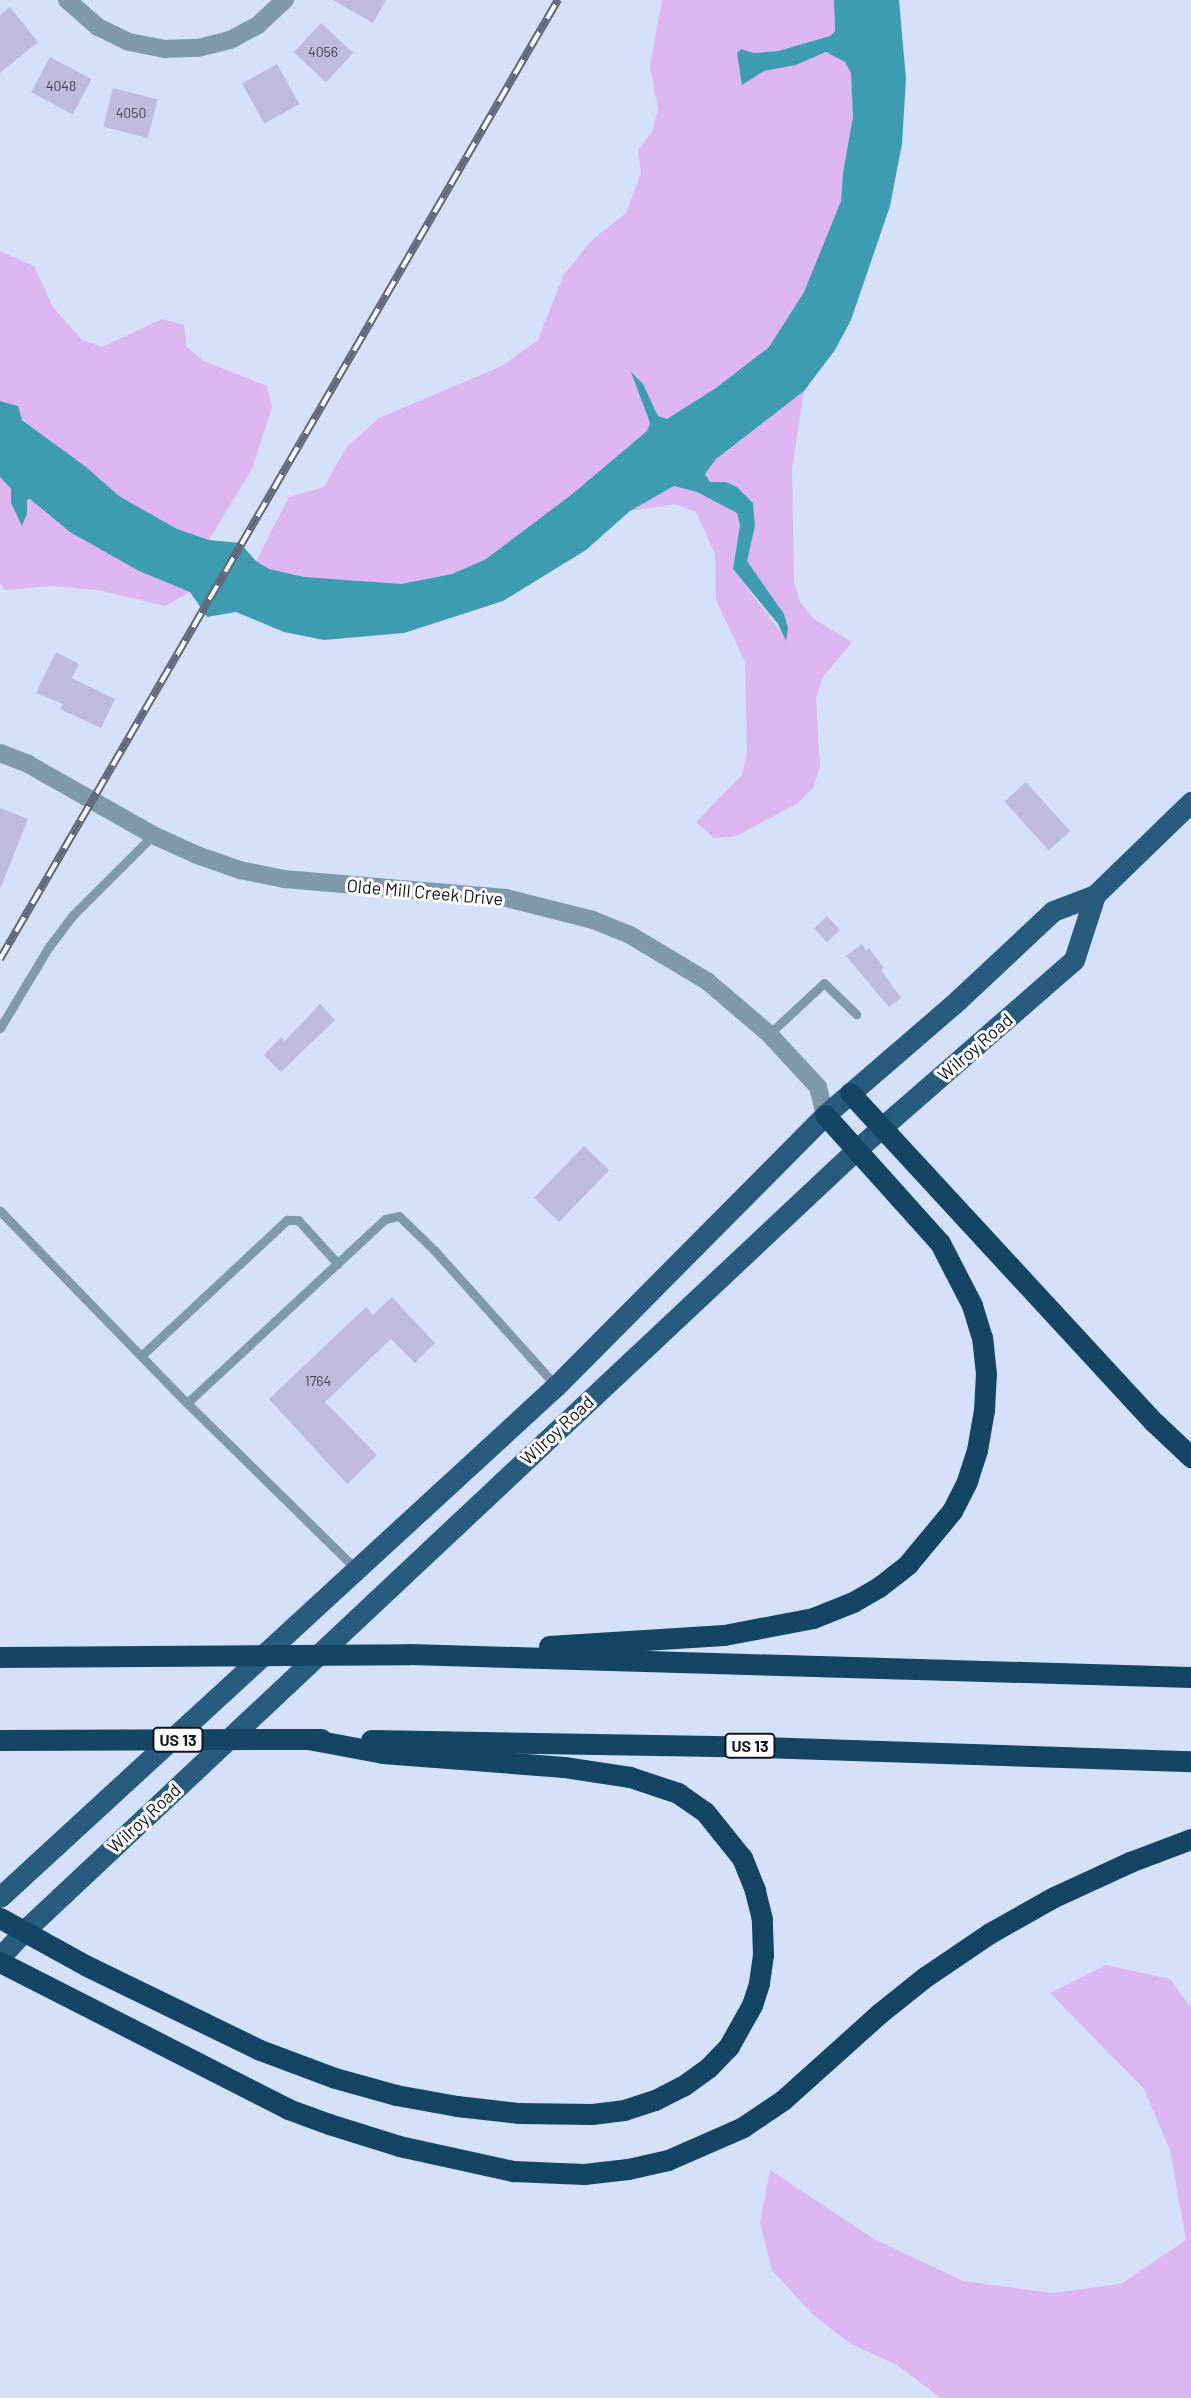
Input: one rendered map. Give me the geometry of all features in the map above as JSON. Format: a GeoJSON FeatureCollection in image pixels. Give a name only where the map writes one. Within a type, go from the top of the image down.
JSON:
{"type":"FeatureCollection","features":[{"type":"Feature","properties":{"kind":"highway"},"geometry":{"type":"LineString","coordinates":[[850,1093],[1155,1423],[1191,1457]]}},
{"type":"Feature","properties":{"kind":"highway"},"geometry":{"type":"LineString","coordinates":[[410,1654],[724,1635],[773,1628],[813,1618],[861,1597],[908,1564],[933,1538],[962,1491],[977,1450],[984,1409],[986,1374],[982,1338],[972,1304],[940,1243],[825,1115]]}},
{"type":"Feature","properties":{"kind":"highway"},"geometry":{"type":"LineString","coordinates":[[0,1657],[410,1654],[1191,1677]]}},
{"type":"Feature","properties":{"kind":"highway"},"geometry":{"type":"LineString","coordinates":[[0,1918],[87,1966],[260,2050],[347,2081],[457,2106],[518,2113],[592,2114],[624,2110],[655,2100],[683,2086],[709,2067],[729,2046],[752,2005],[759,1983],[763,1954],[762,1919],[755,1890],[742,1858],[726,1833],[705,1812],[678,1793],[630,1777],[564,1767],[383,1753],[309,1739]]}},
{"type":"Feature","properties":{"kind":"highway","name":"US 13"},"geometry":{"type":"LineString","coordinates":[[0,1740],[309,1739],[715,1745],[1191,1760]]}},
{"type":"Feature","properties":{"kind":"highway"},"geometry":{"type":"LineString","coordinates":[[0,1960],[288,2109],[329,2124],[399,2146],[513,2171],[595,2173],[668,2160],[743,2127],[783,2100],[880,2012],[925,1977],[990,1933],[1054,1897],[1130,1862],[1191,1839]]}},
{"type":"Feature","properties":{"kind":"main road","name":"Wilroy Road"},"geometry":{"type":"LineString","coordinates":[[0,1897],[556,1386],[825,1115],[958,1000],[1053,911],[1095,895],[1191,802]]}},
{"type":"Feature","properties":{"kind":"main road","name":"Wilroy Road"},"geometry":{"type":"LineString","coordinates":[[0,1960],[24,1931],[856,1150],[1074,960],[1095,895]]}},
{"type":"Feature","properties":{"kind":"street"},"geometry":{"type":"LineString","coordinates":[[67,0],[98,27],[129,42],[164,50],[198,48],[230,40],[258,25],[285,0]]}},
{"type":"Feature","properties":{"kind":"street","name":"Olde Mill Creek Drive"},"geometry":{"type":"LineString","coordinates":[[0,753],[27,764],[153,835],[197,855],[273,876],[506,898],[593,920],[665,954],[708,981],[769,1034],[818,1087],[825,1115]]}},
{"type":"Feature","properties":{"kind":"street"},"geometry":{"type":"LineString","coordinates":[[818,1087],[850,1093]]}},
{"type":"Feature","properties":{"kind":"lane"},"geometry":{"type":"LineString","coordinates":[[0,1028],[48,948],[73,915],[153,835]]}},
{"type":"Feature","properties":{"kind":"lane"},"geometry":{"type":"LineString","coordinates":[[769,1034],[824,983],[856,1014]]}},
{"type":"Feature","properties":{"kind":"lane"},"geometry":{"type":"LineString","coordinates":[[0,1211],[187,1403],[356,1569]]}},
{"type":"Feature","properties":{"kind":"lane"},"geometry":{"type":"LineString","coordinates":[[187,1403],[385,1219],[399,1216],[435,1251],[556,1386]]}},
{"type":"Feature","properties":{"kind":"lane"},"geometry":{"type":"LineString","coordinates":[[141,1356],[288,1220],[298,1220],[338,1264]]}},
{"type":"Feature","properties":{"kind":"shaded area"},"geometry":{"type":"Polygon","coordinates":[[[662,0],[834,0],[835,31],[830,36],[778,51],[754,53],[741,49],[737,53],[743,84],[764,71],[796,65],[827,52],[845,62],[851,73],[853,117],[841,201],[804,292],[769,347],[716,388],[667,420],[658,416],[643,384],[632,374],[650,424],[647,431],[571,495],[486,559],[452,574],[401,584],[346,582],[269,569],[256,561],[289,497],[324,487],[346,448],[379,418],[502,366],[538,340],[563,276],[591,241],[626,213],[641,173],[638,150],[652,132],[658,110],[650,66],[662,0]]]}},
{"type":"Feature","properties":{"kind":"shaded area"},"geometry":{"type":"Polygon","coordinates":[[[0,251],[34,266],[53,307],[82,340],[102,347],[162,319],[184,325],[187,347],[204,361],[267,386],[272,407],[252,469],[209,540],[177,529],[119,496],[0,401],[0,251]]]}},
{"type":"Feature","properties":{"kind":"shaded area"},"geometry":{"type":"Polygon","coordinates":[[[804,391],[792,469],[794,581],[800,602],[814,619],[852,642],[823,677],[816,698],[820,767],[813,788],[797,804],[736,836],[714,838],[696,822],[742,775],[747,753],[745,662],[716,600],[715,554],[696,512],[675,504],[630,511],[674,486],[697,492],[738,513],[740,525],[733,569],[786,639],[784,614],[747,561],[755,526],[726,482],[710,482],[705,474],[716,459],[804,391]]]}},
{"type":"Feature","properties":{"kind":"shaded area"},"geometry":{"type":"Polygon","coordinates":[[[0,477],[11,489],[11,503],[22,526],[27,514],[27,500],[30,499],[70,532],[139,571],[190,592],[165,606],[98,590],[52,586],[5,590],[0,583],[0,477]]]}},
{"type":"Feature","properties":{"kind":"shaded area"},"geometry":{"type":"Polygon","coordinates":[[[1106,1965],[1170,1979],[1191,2008],[1191,2398],[941,2398],[897,2365],[851,2344],[812,2314],[772,2270],[760,2224],[770,2170],[874,2239],[963,2281],[1052,2293],[1121,2284],[1186,2240],[1170,2150],[1144,2089],[1050,1993],[1106,1965]]]}},
{"type":"Feature","properties":{"kind":"water"},"geometry":{"type":"Polygon","coordinates":[[[834,0],[899,0],[906,79],[902,144],[890,206],[851,320],[835,350],[804,391],[716,459],[705,474],[710,482],[726,482],[737,487],[753,503],[755,526],[747,561],[784,614],[788,628],[786,641],[778,624],[733,569],[740,525],[737,513],[697,492],[674,486],[630,511],[586,550],[503,601],[404,633],[324,640],[284,632],[236,612],[207,617],[190,592],[139,571],[70,532],[30,499],[27,500],[27,514],[22,526],[11,503],[11,489],[0,477],[0,401],[18,406],[22,420],[86,467],[119,496],[177,529],[209,540],[240,543],[256,561],[269,569],[304,577],[401,584],[452,574],[486,559],[571,495],[647,431],[650,423],[631,372],[643,384],[658,416],[667,419],[716,388],[769,347],[804,292],[841,201],[853,117],[851,73],[845,62],[826,52],[796,65],[764,71],[742,85],[737,53],[741,49],[754,53],[778,51],[830,36],[835,31],[834,0]]]}},
{"type":"Feature","properties":{"kind":"building"},"geometry":{"type":"Polygon","coordinates":[[[333,0],[386,0],[373,23],[333,0]]]}},
{"type":"Feature","properties":{"kind":"building"},"geometry":{"type":"Polygon","coordinates":[[[10,7],[38,42],[0,73],[0,15],[10,7]]]}},
{"type":"Feature","properties":{"kind":"building"},"geometry":{"type":"Polygon","coordinates":[[[321,23],[353,53],[326,82],[294,52],[321,23]]]}},
{"type":"Feature","properties":{"kind":"building"},"geometry":{"type":"Polygon","coordinates":[[[50,57],[91,79],[73,114],[31,92],[50,57]]]}},
{"type":"Feature","properties":{"kind":"building"},"geometry":{"type":"Polygon","coordinates":[[[277,64],[299,104],[264,124],[242,83],[277,64]]]}},
{"type":"Feature","properties":{"kind":"building"},"geometry":{"type":"Polygon","coordinates":[[[113,88],[158,99],[148,138],[103,127],[113,88]]]}},
{"type":"Feature","properties":{"kind":"building"},"geometry":{"type":"Polygon","coordinates":[[[56,652],[79,664],[72,678],[115,699],[101,728],[60,709],[63,704],[36,693],[56,652]]]}},
{"type":"Feature","properties":{"kind":"building"},"geometry":{"type":"Polygon","coordinates":[[[1026,782],[1070,831],[1049,850],[1004,801],[1026,782]]]}},
{"type":"Feature","properties":{"kind":"building"},"geometry":{"type":"Polygon","coordinates":[[[0,808],[28,819],[1,887],[0,887],[0,808]]]}},
{"type":"Feature","properties":{"kind":"building"},"geometry":{"type":"Polygon","coordinates":[[[827,916],[840,930],[827,942],[814,928],[827,916]]]}},
{"type":"Feature","properties":{"kind":"building"},"geometry":{"type":"Polygon","coordinates":[[[862,944],[866,950],[869,948],[884,968],[881,970],[901,998],[889,1007],[846,956],[862,944]]]}},
{"type":"Feature","properties":{"kind":"building"},"geometry":{"type":"Polygon","coordinates":[[[320,1004],[335,1020],[281,1072],[264,1055],[281,1037],[285,1041],[320,1004]]]}},
{"type":"Feature","properties":{"kind":"building"},"geometry":{"type":"Polygon","coordinates":[[[584,1146],[609,1170],[559,1222],[534,1198],[584,1146]]]}},
{"type":"Feature","properties":{"kind":"building"},"geometry":{"type":"Polygon","coordinates":[[[392,1297],[435,1343],[415,1363],[391,1339],[325,1402],[377,1455],[347,1484],[269,1399],[366,1307],[373,1315],[392,1297]]]}},
{"type":"Feature","properties":{"kind":"railway"},"geometry":{"type":"LineString","coordinates":[[0,959],[558,0]]}}]}
